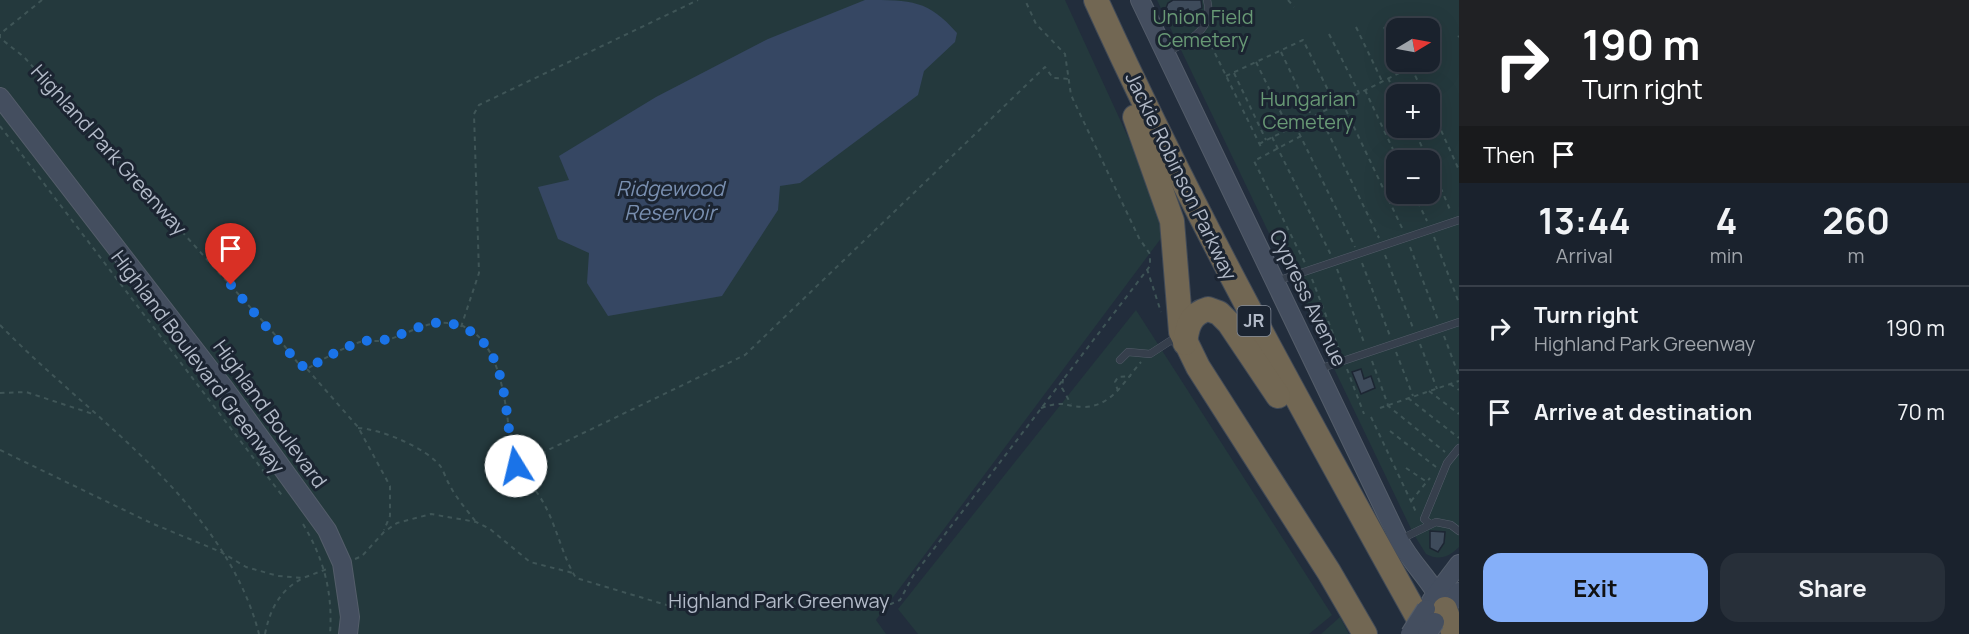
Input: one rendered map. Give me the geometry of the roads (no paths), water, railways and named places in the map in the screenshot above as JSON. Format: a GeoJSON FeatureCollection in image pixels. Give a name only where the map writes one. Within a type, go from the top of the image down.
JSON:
{"type":"FeatureCollection","features":[{"type":"Feature","properties":{"kind":"highway","name":"Jackie Robinson Parkway"},"geometry":{"type":"LineString","coordinates":[[1081,0],[1202,251],[1278,396],[1410,634]]}},
{"type":"Feature","properties":{"kind":"highway","name":"Jackie Robinson Parkway"},"geometry":{"type":"LineString","coordinates":[[1096,0],[1147,112],[1269,350],[1439,616]]}},
{"type":"Feature","properties":{"kind":"highway"},"geometry":{"type":"LineString","coordinates":[[1132,109],[1172,221],[1179,323],[1185,343],[1365,634]]}},
{"type":"Feature","properties":{"kind":"highway"},"geometry":{"type":"LineString","coordinates":[[1185,343],[1189,324],[1198,313],[1208,309],[1219,313],[1229,323],[1278,396]]}},
{"type":"Feature","properties":{"kind":"street","name":"Cypress Avenue"},"geometry":{"type":"LineString","coordinates":[[1140,0],[1399,540],[1439,616]]}},
{"type":"Feature","properties":{"kind":"street","name":"Highland Boulevard"},"geometry":{"type":"LineString","coordinates":[[0,97],[218,380],[327,530],[342,563],[350,617],[348,634]]}},
{"type":"Feature","properties":{"kind":"street"},"geometry":{"type":"LineString","coordinates":[[1410,634],[1439,616],[1459,564]]}},
{"type":"Feature","properties":{"kind":"lane"},"geometry":{"type":"LineString","coordinates":[[1165,53],[1195,38],[1203,30],[1207,21],[1207,0]]}},
{"type":"Feature","properties":{"kind":"lane"},"geometry":{"type":"LineString","coordinates":[[1275,282],[1457,221]]}},
{"type":"Feature","properties":{"kind":"lane"},"geometry":{"type":"LineString","coordinates":[[1317,370],[1459,322]]}},
{"type":"Feature","properties":{"kind":"lane"},"geometry":{"type":"LineString","coordinates":[[1120,360],[1128,351],[1150,354],[1170,341],[1185,343]]}},
{"type":"Feature","properties":{"kind":"lane"},"geometry":{"type":"LineString","coordinates":[[1427,526],[1424,519],[1450,460],[1459,448]]}},
{"type":"Feature","properties":{"kind":"lane"},"geometry":{"type":"LineString","coordinates":[[1399,540],[1427,526],[1443,523],[1459,531]]}},
{"type":"Feature","properties":{"kind":"water","name":"Ridgewood Reservoir"},"geometry":{"type":"Polygon","coordinates":[[[865,0],[918,4],[937,14],[957,33],[955,42],[924,71],[918,95],[800,183],[780,186],[778,210],[722,296],[608,316],[587,283],[589,253],[558,239],[538,187],[569,180],[559,156],[656,97],[768,39],[865,0]]]}},
{"type":"Feature","properties":{"kind":"park label","name":"Union Field Cemetery"},"geometry":{"type":"Point","coordinates":[1203,28]}},
{"type":"Feature","properties":{"kind":"park label","name":"Hungarian Cemetery"},"geometry":{"type":"Point","coordinates":[1308,110]}}]}
